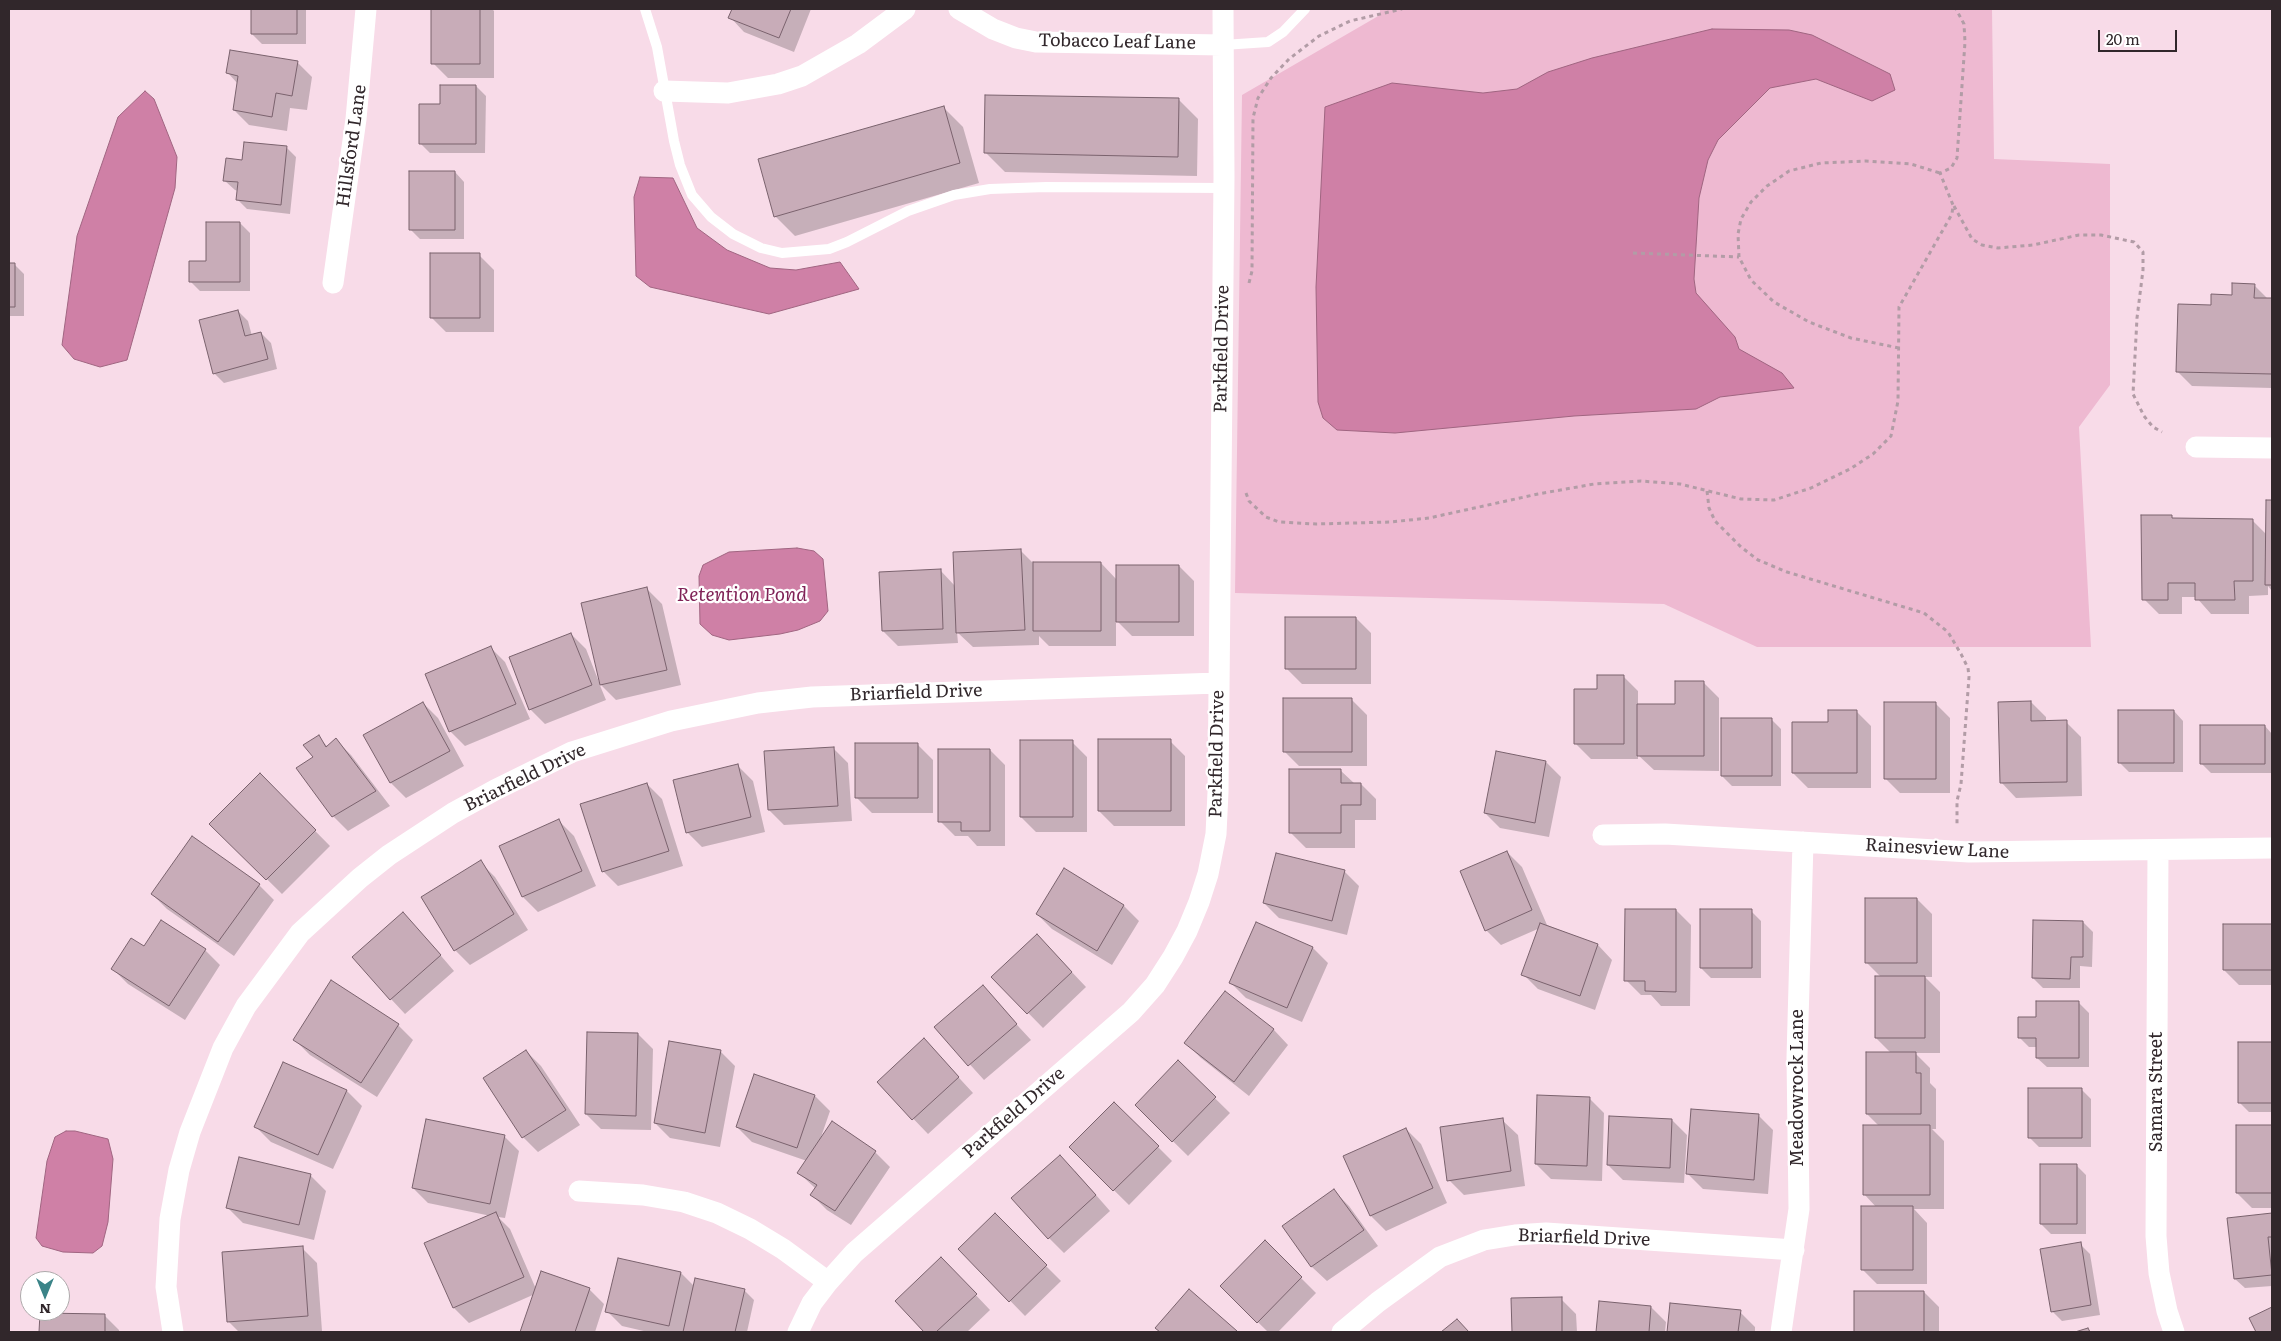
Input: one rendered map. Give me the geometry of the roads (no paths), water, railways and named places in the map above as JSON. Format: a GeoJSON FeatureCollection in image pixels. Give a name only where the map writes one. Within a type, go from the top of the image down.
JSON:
{"type":"FeatureCollection","features":[{"type":"Feature","properties":{"kind":"street","name":"Hillsford Lane"},"geometry":{"type":"LineString","coordinates":[[333,284],[356,119],[366,9]]}},
{"type":"Feature","properties":{"kind":"street"},"geometry":{"type":"LineString","coordinates":[[664,91],[728,92],[778,84],[802,76],[858,44],[905,9]]}},
{"type":"Feature","properties":{"kind":"street","name":"Tobacco Leaf Lane"},"geometry":{"type":"LineString","coordinates":[[959,9],[993,29],[1016,38],[1036,42],[1223,45]]}},
{"type":"Feature","properties":{"kind":"street","name":"Parkfield Drive"},"geometry":{"type":"LineString","coordinates":[[798,1332],[812,1303],[854,1253],[1131,1012],[1155,985],[1173,957],[1187,931],[1208,874],[1216,834],[1224,188],[1223,9]]}},
{"type":"Feature","properties":{"kind":"street"},"geometry":{"type":"LineString","coordinates":[[2196,447],[2272,448]]}},
{"type":"Feature","properties":{"kind":"street","name":"Briarfield Drive"},"geometry":{"type":"LineString","coordinates":[[173,1332],[166,1287],[167,1252],[170,1218],[179,1170],[206,1089],[228,1039],[246,1006],[300,933],[374,866],[453,813],[572,752],[671,721],[749,704],[812,697],[1218,683]]}},
{"type":"Feature","properties":{"kind":"street","name":"Rainesview Lane"},"geometry":{"type":"LineString","coordinates":[[1603,835],[1665,834],[1985,852],[2272,848]]}},
{"type":"Feature","properties":{"kind":"street","name":"Meadowrock Lane"},"geometry":{"type":"LineString","coordinates":[[1781,1332],[1799,1209],[1796,1057],[1803,842]]}},
{"type":"Feature","properties":{"kind":"street","name":"Samara Street"},"geometry":{"type":"LineString","coordinates":[[2158,850],[2156,1236],[2159,1273],[2167,1311],[2174,1332]]}},
{"type":"Feature","properties":{"kind":"street"},"geometry":{"type":"LineString","coordinates":[[580,1192],[643,1194],[684,1202],[717,1213],[750,1229],[783,1249],[828,1282]]}},
{"type":"Feature","properties":{"kind":"street","name":"Briarfield Drive"},"geometry":{"type":"LineString","coordinates":[[1342,1332],[1378,1302],[1440,1257],[1484,1240],[1546,1233],[1794,1250]]}},
{"type":"Feature","properties":{"kind":"lane"},"geometry":{"type":"LineString","coordinates":[[645,9],[657,47],[664,91],[680,165],[692,194],[711,217],[733,234],[762,248],[782,253],[829,249],[908,211],[954,195],[990,189],[1046,187],[1224,188]]}},
{"type":"Feature","properties":{"kind":"lane"},"geometry":{"type":"LineString","coordinates":[[1223,45],[1268,42],[1283,32],[1305,9]]}},
{"type":"Feature","properties":{"kind":"water"},"geometry":{"type":"Polygon","coordinates":[[[1712,29],[1789,30],[1812,35],[1890,74],[1895,90],[1872,101],[1816,79],[1770,88],[1718,140],[1708,160],[1699,198],[1694,279],[1696,293],[1735,337],[1739,349],[1782,373],[1794,388],[1720,397],[1696,409],[1574,416],[1395,433],[1337,430],[1323,418],[1318,402],[1316,287],[1325,107],[1392,83],[1483,93],[1517,89],[1548,72],[1592,58],[1712,29]]]}},
{"type":"Feature","properties":{"kind":"water"},"geometry":{"type":"Polygon","coordinates":[[[145,91],[154,99],[177,157],[175,188],[127,360],[100,367],[74,359],[62,345],[77,236],[118,117],[145,91]]]}},
{"type":"Feature","properties":{"kind":"water"},"geometry":{"type":"Polygon","coordinates":[[[640,177],[673,178],[697,228],[727,250],[770,268],[796,270],[840,262],[859,289],[769,314],[650,287],[636,276],[634,197],[640,177]]]}},
{"type":"Feature","properties":{"kind":"water","name":"Retention Pond"},"geometry":{"type":"Polygon","coordinates":[[[797,548],[814,551],[823,559],[828,611],[820,621],[798,630],[780,634],[729,640],[712,635],[700,624],[699,576],[703,565],[729,552],[797,548]]]}},
{"type":"Feature","properties":{"kind":"water"},"geometry":{"type":"Polygon","coordinates":[[[66,1131],[75,1131],[108,1139],[113,1159],[108,1222],[102,1246],[93,1253],[63,1252],[42,1246],[36,1238],[47,1161],[55,1137],[66,1131]]]}}]}
